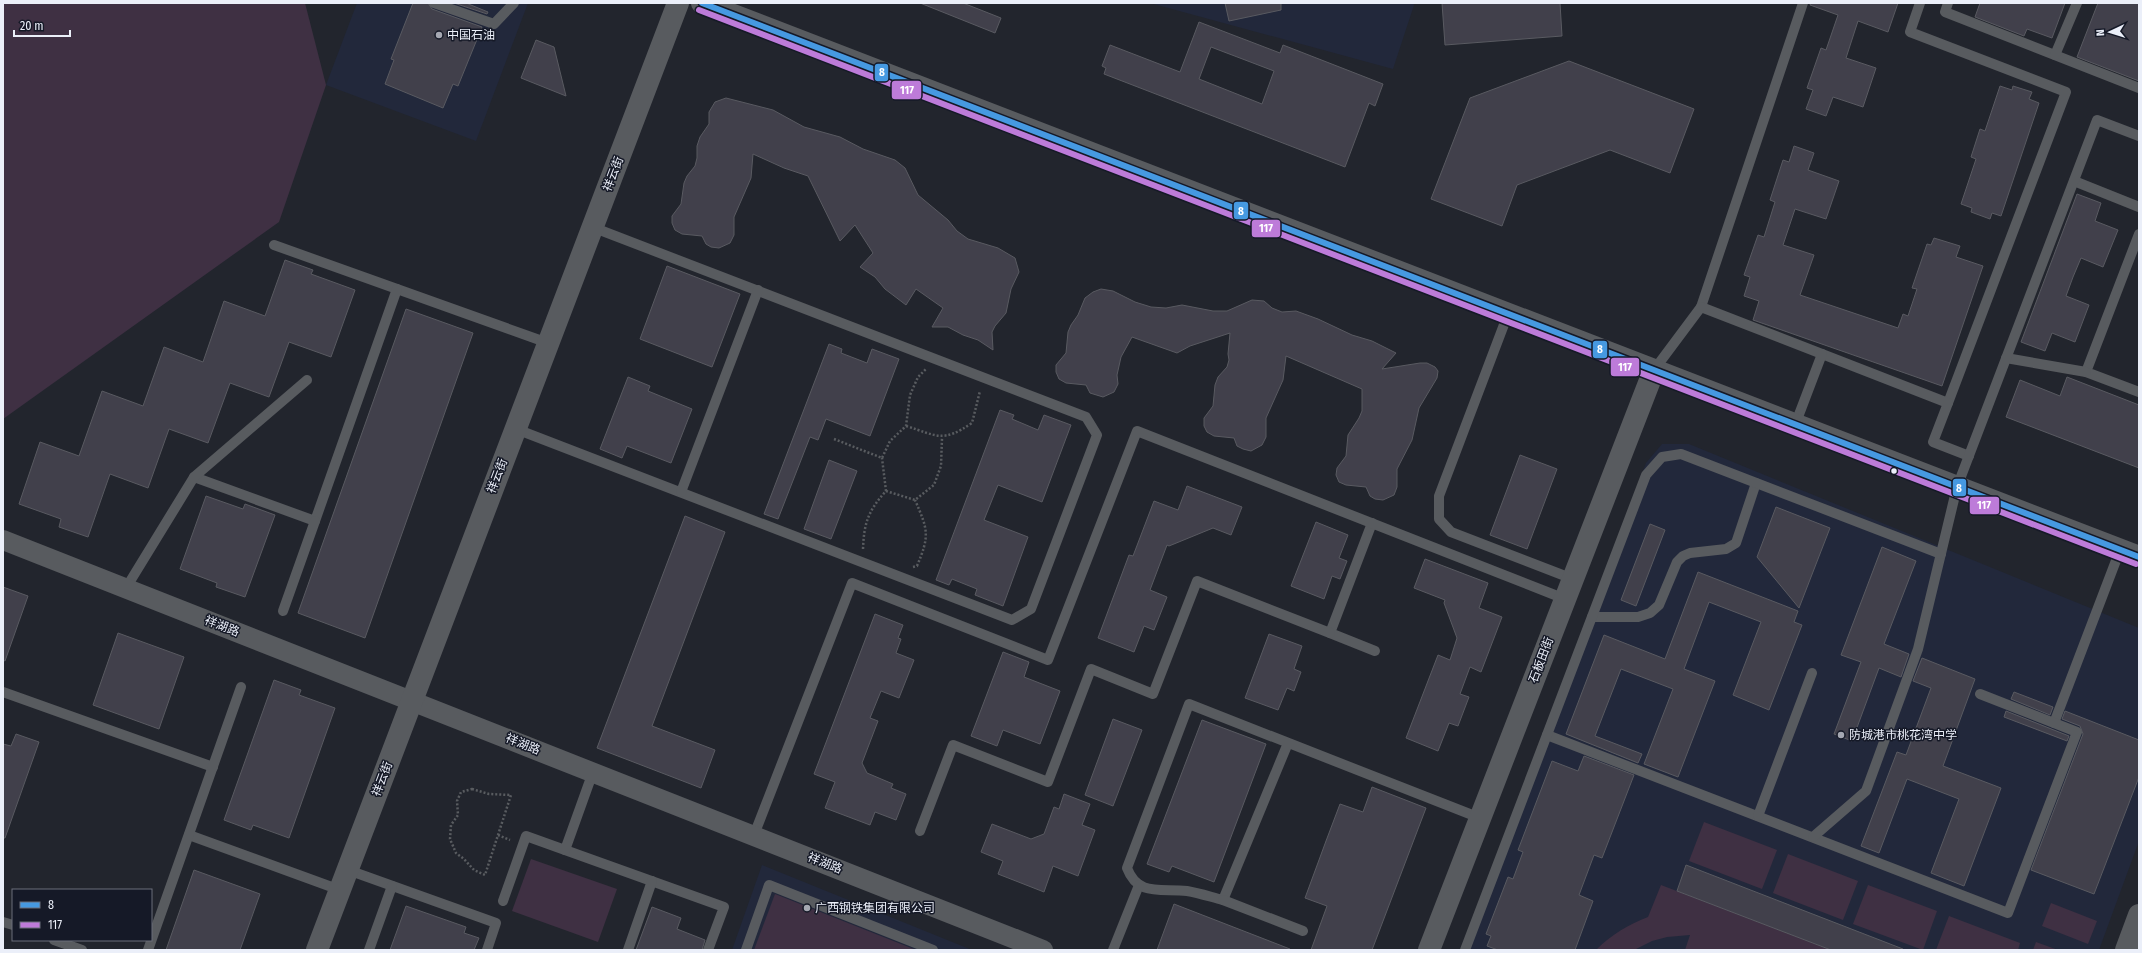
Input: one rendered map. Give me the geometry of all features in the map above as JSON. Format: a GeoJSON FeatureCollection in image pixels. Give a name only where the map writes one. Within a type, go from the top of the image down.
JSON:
{"type":"FeatureCollection","features":[{"type":"Feature","properties":{"kind":"street","name":"祥云街"},"geometry":{"type":"LineString","coordinates":[[317,950],[678,3]]}},
{"type":"Feature","properties":{"kind":"street"},"geometry":{"type":"LineString","coordinates":[[702,3],[2129,553]]}},
{"type":"Feature","properties":{"kind":"street","name":"石板田街"},"geometry":{"type":"LineString","coordinates":[[1429,950],[1654,370]]}},
{"type":"Feature","properties":{"kind":"street","name":"祥湖路"},"geometry":{"type":"LineString","coordinates":[[3,540],[1043,950]]}},
{"type":"Feature","properties":{"kind":"street"},"geometry":{"type":"LineString","coordinates":[[2126,950],[2139,915]]}},
{"type":"Feature","properties":{"kind":"lane"},"geometry":{"type":"LineString","coordinates":[[434,3],[494,24],[514,3]]}},
{"type":"Feature","properties":{"kind":"lane"},"geometry":{"type":"LineString","coordinates":[[1654,370],[1701,307],[1803,3]]}},
{"type":"Feature","properties":{"kind":"lane"},"geometry":{"type":"LineString","coordinates":[[1920,3],[1910,32],[2066,92],[1933,442],[1969,456]]}},
{"type":"Feature","properties":{"kind":"lane"},"geometry":{"type":"LineString","coordinates":[[1948,3],[1944,12],[2139,88]]}},
{"type":"Feature","properties":{"kind":"lane"},"geometry":{"type":"LineString","coordinates":[[2055,55],[2077,3]]}},
{"type":"Feature","properties":{"kind":"lane"},"geometry":{"type":"LineString","coordinates":[[1813,837],[1866,791],[1918,649],[1957,487],[2097,120],[2139,136]]}},
{"type":"Feature","properties":{"kind":"lane"},"geometry":{"type":"LineString","coordinates":[[2074,181],[2138,204]]}},
{"type":"Feature","properties":{"kind":"lane"},"geometry":{"type":"LineString","coordinates":[[516,429],[1012,620],[1031,609],[1097,435],[1086,417],[592,227]]}},
{"type":"Feature","properties":{"kind":"lane"},"geometry":{"type":"LineString","coordinates":[[2086,372],[2139,234]]}},
{"type":"Feature","properties":{"kind":"lane"},"geometry":{"type":"LineString","coordinates":[[274,245],[548,343]]}},
{"type":"Feature","properties":{"kind":"lane"},"geometry":{"type":"LineString","coordinates":[[283,611],[397,289]]}},
{"type":"Feature","properties":{"kind":"lane"},"geometry":{"type":"LineString","coordinates":[[681,492],[758,290]]}},
{"type":"Feature","properties":{"kind":"lane"},"geometry":{"type":"LineString","coordinates":[[1701,307],[1948,403]]}},
{"type":"Feature","properties":{"kind":"lane"},"geometry":{"type":"LineString","coordinates":[[1508,314],[1439,496],[1439,519],[1451,532],[1573,579]]}},
{"type":"Feature","properties":{"kind":"lane"},"geometry":{"type":"LineString","coordinates":[[1796,425],[1822,354]]}},
{"type":"Feature","properties":{"kind":"lane"},"geometry":{"type":"LineString","coordinates":[[2006,358],[2086,372],[2139,392]]}},
{"type":"Feature","properties":{"kind":"lane"},"geometry":{"type":"LineString","coordinates":[[126,588],[194,477],[307,380]]}},
{"type":"Feature","properties":{"kind":"lane"},"geometry":{"type":"LineString","coordinates":[[754,835],[852,583],[1048,660],[1137,431],[1565,599]]}},
{"type":"Feature","properties":{"kind":"lane"},"geometry":{"type":"LineString","coordinates":[[1465,950],[1646,474],[1662,457],[1680,454],[1941,554]]}},
{"type":"Feature","properties":{"kind":"lane"},"geometry":{"type":"LineString","coordinates":[[194,477],[315,521]]}},
{"type":"Feature","properties":{"kind":"lane"},"geometry":{"type":"LineString","coordinates":[[1592,617],[1638,618],[1650,613],[1659,605],[1677,562],[1683,556],[1690,553],[1726,550],[1736,543],[1756,483]]}},
{"type":"Feature","properties":{"kind":"lane"},"geometry":{"type":"LineString","coordinates":[[1330,633],[1372,523]]}},
{"type":"Feature","properties":{"kind":"lane"},"geometry":{"type":"LineString","coordinates":[[2054,723],[2129,553]]}},
{"type":"Feature","properties":{"kind":"lane"},"geometry":{"type":"LineString","coordinates":[[920,831],[953,745],[1048,782],[1091,669],[1154,694],[1197,581],[1375,651]]}},
{"type":"Feature","properties":{"kind":"lane"},"geometry":{"type":"LineString","coordinates":[[1758,816],[1812,673]]}},
{"type":"Feature","properties":{"kind":"lane"},"geometry":{"type":"LineString","coordinates":[[152,938],[241,686]]}},
{"type":"Feature","properties":{"kind":"lane"},"geometry":{"type":"LineString","coordinates":[[3,692],[212,767]]}},
{"type":"Feature","properties":{"kind":"lane"},"geometry":{"type":"LineString","coordinates":[[1547,735],[2008,913],[2077,732],[1980,694]]}},
{"type":"Feature","properties":{"kind":"lane"},"geometry":{"type":"LineString","coordinates":[[1303,931],[1223,900],[1189,891],[1168,889],[1152,890],[1139,885],[1131,879],[1127,868],[1189,704],[1480,818]]}},
{"type":"Feature","properties":{"kind":"lane"},"geometry":{"type":"LineString","coordinates":[[1223,900],[1288,743]]}},
{"type":"Feature","properties":{"kind":"lane"},"geometry":{"type":"LineString","coordinates":[[565,850],[593,772]]}},
{"type":"Feature","properties":{"kind":"lane"},"geometry":{"type":"LineString","coordinates":[[188,835],[344,880],[392,886],[496,923],[487,950]]}},
{"type":"Feature","properties":{"kind":"lane"},"geometry":{"type":"LineString","coordinates":[[503,901],[526,836],[724,907],[708,950]]}},
{"type":"Feature","properties":{"kind":"lane"},"geometry":{"type":"LineString","coordinates":[[628,950],[652,881]]}},
{"type":"Feature","properties":{"kind":"lane"},"geometry":{"type":"LineString","coordinates":[[746,950],[769,885],[933,950]]}},
{"type":"Feature","properties":{"kind":"lane"},"geometry":{"type":"LineString","coordinates":[[1113,950],[1139,885]]}},
{"type":"Feature","properties":{"kind":"lane"},"geometry":{"type":"LineString","coordinates":[[369,950],[392,886]]}},
{"type":"Feature","properties":{"kind":"lane"},"geometry":{"type":"LineString","coordinates":[[57,941],[82,950]]}},
{"type":"Feature","properties":{"kind":"path"},"geometry":{"type":"LineString","coordinates":[[863,562],[864,527],[873,505],[886,491],[882,458],[890,441],[906,426],[910,395],[918,377],[936,359]]}},
{"type":"Feature","properties":{"kind":"path"},"geometry":{"type":"LineString","coordinates":[[906,426],[942,438],[959,431],[972,423],[979,400],[982,377]]}},
{"type":"Feature","properties":{"kind":"path"},"geometry":{"type":"LineString","coordinates":[[915,500],[934,485],[941,466],[942,438]]}},
{"type":"Feature","properties":{"kind":"path"},"geometry":{"type":"LineString","coordinates":[[834,439],[882,458]]}},
{"type":"Feature","properties":{"kind":"path"},"geometry":{"type":"LineString","coordinates":[[886,491],[915,500],[925,523],[926,544],[917,566],[894,574]]}},
{"type":"Feature","properties":{"kind":"path"},"geometry":{"type":"LineString","coordinates":[[472,789],[489,794],[511,795],[485,875],[474,870],[456,853],[450,839],[451,825],[458,815],[457,801],[461,792],[472,789]]}},
{"type":"Feature","properties":{"kind":"shaded area"},"geometry":{"type":"Polygon","coordinates":[[[3,3],[305,3],[326,85],[279,222],[3,419],[3,3]]]}},
{"type":"Feature","properties":{"kind":"shaded area"},"geometry":{"type":"Polygon","coordinates":[[[357,3],[528,3],[476,141],[326,85],[357,3]]]}},
{"type":"Feature","properties":{"kind":"shaded area"},"geometry":{"type":"Polygon","coordinates":[[[1150,3],[1413,3],[1414,5],[1393,69],[1150,3]]]}},
{"type":"Feature","properties":{"kind":"shaded area","name":"防城港市桃花湾中学"},"geometry":{"type":"Polygon","coordinates":[[[1662,444],[1689,444],[2139,628],[2139,841],[2099,950],[1461,950],[1646,463],[1662,444]]]}},
{"type":"Feature","properties":{"kind":"shaded area"},"geometry":{"type":"Polygon","coordinates":[[[1704,822],[1777,850],[1762,889],[1689,861],[1704,822]]]}},
{"type":"Feature","properties":{"kind":"shaded area"},"geometry":{"type":"Polygon","coordinates":[[[1788,854],[1858,881],[1843,920],[1773,893],[1788,854]]]}},
{"type":"Feature","properties":{"kind":"shaded area"},"geometry":{"type":"Polygon","coordinates":[[[531,859],[617,889],[598,942],[512,911],[531,859]]]}},
{"type":"Feature","properties":{"kind":"shaded area","name":"广西钢铁集团有限公司"},"geometry":{"type":"Polygon","coordinates":[[[762,865],[972,950],[732,950],[762,865]]]}},
{"type":"Feature","properties":{"kind":"shaded area"},"geometry":{"type":"Polygon","coordinates":[[[1661,885],[1831,950],[1685,950],[1690,935],[1667,937],[1652,941],[1634,950],[1596,950],[1620,930],[1648,917],[1661,885]]]}},
{"type":"Feature","properties":{"kind":"shaded area"},"geometry":{"type":"Polygon","coordinates":[[[1868,885],[1937,911],[1923,950],[1853,924],[1868,885]]]}},
{"type":"Feature","properties":{"kind":"shaded area"},"geometry":{"type":"Polygon","coordinates":[[[775,894],[916,950],[754,950],[775,894]]]}},
{"type":"Feature","properties":{"kind":"shaded area"},"geometry":{"type":"Polygon","coordinates":[[[2051,903],[2097,921],[2088,944],[2042,926],[2051,903]]]}},
{"type":"Feature","properties":{"kind":"shaded area"},"geometry":{"type":"Polygon","coordinates":[[[1949,916],[2020,943],[2018,950],[1936,950],[1949,916]]]}},
{"type":"Feature","properties":{"kind":"shaded area"},"geometry":{"type":"Polygon","coordinates":[[[2036,942],[2058,950],[2033,950],[2036,942]]]}},
{"type":"Feature","properties":{"kind":"building","name":"中国石油"},"geometry":{"type":"Polygon","coordinates":[[[413,3],[428,3],[432,9],[482,27],[458,86],[453,84],[443,108],[385,84],[394,60],[391,59],[413,3]]]}},
{"type":"Feature","properties":{"kind":"building"},"geometry":{"type":"Polygon","coordinates":[[[454,3],[466,3],[488,12],[487,14],[454,3]]]}},
{"type":"Feature","properties":{"kind":"building"},"geometry":{"type":"Polygon","coordinates":[[[920,3],[963,3],[1001,18],[995,33],[920,3]]]}},
{"type":"Feature","properties":{"kind":"building"},"geometry":{"type":"Polygon","coordinates":[[[1225,3],[1281,3],[1281,10],[1229,21],[1225,3]]]}},
{"type":"Feature","properties":{"kind":"building"},"geometry":{"type":"Polygon","coordinates":[[[1442,3],[1560,3],[1562,36],[1445,45],[1442,3]]]}},
{"type":"Feature","properties":{"kind":"building"},"geometry":{"type":"Polygon","coordinates":[[[1811,3],[1898,3],[1888,32],[1858,21],[1846,58],[1876,68],[1863,107],[1833,97],[1826,116],[1806,109],[1813,90],[1807,88],[1821,48],[1826,50],[1838,15],[1810,5],[1811,3]]]}},
{"type":"Feature","properties":{"kind":"building"},"geometry":{"type":"Polygon","coordinates":[[[1980,3],[2065,3],[2052,38],[2027,29],[2024,36],[1975,17],[1980,3]]]}},
{"type":"Feature","properties":{"kind":"building"},"geometry":{"type":"Polygon","coordinates":[[[2098,3],[2139,3],[2139,81],[2077,57],[2098,3]]]}},
{"type":"Feature","properties":{"kind":"building"},"geometry":{"type":"Polygon","coordinates":[[[1199,22],[1280,53],[1283,45],[1383,84],[1375,106],[1369,103],[1345,167],[1104,74],[1106,68],[1102,66],[1110,45],[1180,72],[1199,22]],[[1211,47],[1199,79],[1262,104],[1274,71],[1211,47]]]}},
{"type":"Feature","properties":{"kind":"building"},"geometry":{"type":"Polygon","coordinates":[[[536,40],[554,47],[566,96],[521,78],[536,40]]]}},
{"type":"Feature","properties":{"kind":"building"},"geometry":{"type":"Polygon","coordinates":[[[1569,61],[1694,109],[1670,173],[1610,150],[1517,185],[1502,226],[1431,199],[1470,98],[1569,61]]]}},
{"type":"Feature","properties":{"kind":"building"},"geometry":{"type":"Polygon","coordinates":[[[2000,86],[2012,90],[2013,86],[2032,92],[2029,99],[2039,103],[2001,216],[1992,213],[1990,219],[1971,212],[1972,208],[1961,204],[1976,159],[1971,157],[1980,129],[1985,131],[2000,86]]]}},
{"type":"Feature","properties":{"kind":"building"},"geometry":{"type":"Polygon","coordinates":[[[726,98],[773,110],[804,127],[840,137],[863,149],[895,160],[905,168],[918,195],[948,220],[957,231],[968,239],[998,248],[1015,258],[1019,272],[1011,289],[1006,313],[992,332],[993,350],[978,340],[963,335],[948,327],[932,327],[943,308],[916,289],[906,305],[885,289],[875,277],[860,267],[873,253],[855,225],[840,241],[808,176],[784,168],[753,154],[751,178],[734,217],[734,235],[730,243],[719,248],[711,247],[706,244],[702,236],[682,234],[675,230],[672,223],[672,216],[681,204],[684,183],[687,176],[695,166],[697,146],[700,137],[709,124],[709,112],[715,102],[726,98]]]}},
{"type":"Feature","properties":{"kind":"building"},"geometry":{"type":"Polygon","coordinates":[[[1794,146],[1814,153],[1808,170],[1839,181],[1826,219],[1795,209],[1783,245],[1814,255],[1800,295],[1898,328],[1903,314],[1908,316],[1917,289],[1912,288],[1927,244],[1931,245],[1934,238],[1960,246],[1956,257],[1983,266],[1942,386],[1753,320],[1759,301],[1744,296],[1750,277],[1744,275],[1758,235],[1764,237],[1775,202],[1770,200],[1783,160],[1789,162],[1794,146]]]}},
{"type":"Feature","properties":{"kind":"building"},"geometry":{"type":"Polygon","coordinates":[[[2077,194],[2101,203],[2095,221],[2118,230],[2103,267],[2081,258],[2073,277],[2066,296],[2089,305],[2075,342],[2052,333],[2045,351],[2021,342],[2077,194]]]}},
{"type":"Feature","properties":{"kind":"building"},"geometry":{"type":"Polygon","coordinates":[[[285,260],[313,270],[311,274],[355,290],[331,357],[289,342],[269,397],[230,383],[208,443],[169,429],[148,488],[110,474],[88,537],[59,527],[61,519],[19,504],[40,442],[79,456],[102,391],[143,406],[164,347],[203,362],[224,301],[265,316],[285,260]]]}},
{"type":"Feature","properties":{"kind":"building"},"geometry":{"type":"Polygon","coordinates":[[[667,266],[740,294],[712,367],[640,339],[667,266]]]}},
{"type":"Feature","properties":{"kind":"building"},"geometry":{"type":"Polygon","coordinates":[[[1101,289],[1113,291],[1135,302],[1151,307],[1166,308],[1182,305],[1213,311],[1227,311],[1252,300],[1264,301],[1272,308],[1282,312],[1296,311],[1318,319],[1352,335],[1372,341],[1396,353],[1382,369],[1420,363],[1427,363],[1435,367],[1438,371],[1437,378],[1419,408],[1412,440],[1397,469],[1397,487],[1394,495],[1383,500],[1375,499],[1370,496],[1366,487],[1346,485],[1339,482],[1336,475],[1337,468],[1346,456],[1348,435],[1362,411],[1362,389],[1286,356],[1283,380],[1266,418],[1266,437],[1262,445],[1251,451],[1237,446],[1234,438],[1214,436],[1207,432],[1204,426],[1204,418],[1213,406],[1215,385],[1218,377],[1227,367],[1229,360],[1228,354],[1230,333],[1190,346],[1177,353],[1132,337],[1121,357],[1117,375],[1118,384],[1114,392],[1103,397],[1090,393],[1086,385],[1066,383],[1059,379],[1056,372],[1056,365],[1066,353],[1068,332],[1071,325],[1078,315],[1085,298],[1093,292],[1101,289]]]}},
{"type":"Feature","properties":{"kind":"building"},"geometry":{"type":"Polygon","coordinates":[[[406,309],[473,333],[365,638],[298,613],[406,309]]]}},
{"type":"Feature","properties":{"kind":"building"},"geometry":{"type":"Polygon","coordinates":[[[829,344],[842,349],[841,353],[867,363],[872,349],[899,359],[870,436],[826,419],[818,440],[810,437],[778,519],[764,514],[829,344]]]}},
{"type":"Feature","properties":{"kind":"building"},"geometry":{"type":"Polygon","coordinates":[[[628,377],[650,386],[648,391],[692,409],[671,463],[627,446],[622,458],[600,449],[628,377]]]}},
{"type":"Feature","properties":{"kind":"building"},"geometry":{"type":"Polygon","coordinates":[[[2067,377],[2139,405],[2139,468],[2006,417],[2020,380],[2060,396],[2067,377]]]}},
{"type":"Feature","properties":{"kind":"building"},"geometry":{"type":"Polygon","coordinates":[[[1000,410],[1014,415],[1012,419],[1038,430],[1044,415],[1071,425],[1042,502],[998,485],[984,520],[1028,537],[1003,606],[975,595],[977,589],[952,579],[949,585],[936,580],[1000,410]]]}},
{"type":"Feature","properties":{"kind":"building"},"geometry":{"type":"Polygon","coordinates":[[[1520,455],[1557,469],[1527,549],[1490,535],[1520,455]]]}},
{"type":"Feature","properties":{"kind":"building"},"geometry":{"type":"Polygon","coordinates":[[[829,460],[857,471],[831,539],[804,529],[829,460]]]}},
{"type":"Feature","properties":{"kind":"building"},"geometry":{"type":"Polygon","coordinates":[[[1187,486],[1242,507],[1231,535],[1213,528],[1169,546],[1167,545],[1150,590],[1167,597],[1154,630],[1144,626],[1134,652],[1098,638],[1129,555],[1133,556],[1154,501],[1178,510],[1187,486]]]}},
{"type":"Feature","properties":{"kind":"building"},"geometry":{"type":"Polygon","coordinates":[[[206,496],[243,509],[245,504],[275,515],[245,597],[216,587],[217,583],[180,569],[206,496]]]}},
{"type":"Feature","properties":{"kind":"building"},"geometry":{"type":"Polygon","coordinates":[[[1776,507],[1830,528],[1799,608],[1757,557],[1776,507]]]}},
{"type":"Feature","properties":{"kind":"building"},"geometry":{"type":"Polygon","coordinates":[[[685,516],[725,532],[652,726],[715,750],[701,788],[597,748],[685,516]]]}},
{"type":"Feature","properties":{"kind":"building"},"geometry":{"type":"Polygon","coordinates":[[[1316,522],[1348,535],[1339,558],[1347,561],[1340,579],[1332,576],[1324,599],[1291,586],[1316,522]]]}},
{"type":"Feature","properties":{"kind":"building"},"geometry":{"type":"Polygon","coordinates":[[[1650,524],[1665,530],[1636,606],[1621,600],[1650,524]]]}},
{"type":"Feature","properties":{"kind":"building"},"geometry":{"type":"Polygon","coordinates":[[[1882,547],[1916,561],[1884,644],[1909,654],[1901,677],[1879,668],[1852,741],[1834,734],[1861,662],[1841,655],[1882,547]]]}},
{"type":"Feature","properties":{"kind":"building"},"geometry":{"type":"Polygon","coordinates":[[[1425,559],[1488,583],[1479,608],[1502,617],[1481,672],[1470,667],[1460,694],[1469,697],[1458,726],[1449,723],[1438,751],[1406,738],[1438,655],[1450,660],[1457,638],[1444,603],[1445,600],[1414,588],[1425,559]]]}},
{"type":"Feature","properties":{"kind":"building"},"geometry":{"type":"Polygon","coordinates":[[[1698,572],[1798,611],[1794,622],[1802,625],[1769,710],[1733,695],[1761,622],[1709,602],[1684,669],[1715,681],[1678,777],[1644,764],[1673,689],[1621,669],[1595,736],[1642,754],[1638,763],[1566,734],[1604,635],[1665,659],[1698,572]]]}},
{"type":"Feature","properties":{"kind":"building"},"geometry":{"type":"Polygon","coordinates":[[[3,587],[28,596],[5,661],[3,660],[3,587]]]}},
{"type":"Feature","properties":{"kind":"building"},"geometry":{"type":"Polygon","coordinates":[[[875,614],[903,625],[898,638],[901,639],[896,653],[914,660],[899,698],[881,691],[870,718],[878,721],[862,763],[867,773],[893,784],[891,788],[906,794],[896,820],[875,812],[870,825],[825,808],[835,782],[814,774],[875,614]]]}},
{"type":"Feature","properties":{"kind":"building"},"geometry":{"type":"Polygon","coordinates":[[[118,633],[184,657],[159,729],[93,705],[118,633]]]}},
{"type":"Feature","properties":{"kind":"building"},"geometry":{"type":"Polygon","coordinates":[[[1269,634],[1302,646],[1294,669],[1301,672],[1294,691],[1287,688],[1278,710],[1245,698],[1269,634]]]}},
{"type":"Feature","properties":{"kind":"building"},"geometry":{"type":"Polygon","coordinates":[[[1003,652],[1029,662],[1024,677],[1060,691],[1040,744],[1003,730],[997,746],[971,736],[1003,652]]]}},
{"type":"Feature","properties":{"kind":"building"},"geometry":{"type":"Polygon","coordinates":[[[1922,658],[1975,679],[1943,766],[2001,788],[1964,886],[1931,873],[1959,799],[1907,779],[1879,853],[1861,846],[1897,752],[1906,755],[1931,688],[1913,681],[1922,658]]]}},
{"type":"Feature","properties":{"kind":"building"},"geometry":{"type":"Polygon","coordinates":[[[274,680],[301,690],[299,695],[335,708],[289,838],[253,825],[251,830],[224,820],[274,680]]]}},
{"type":"Feature","properties":{"kind":"building"},"geometry":{"type":"Polygon","coordinates":[[[2014,692],[2053,707],[2050,715],[2011,699],[2014,692]]]}},
{"type":"Feature","properties":{"kind":"building"},"geometry":{"type":"Polygon","coordinates":[[[2006,711],[2069,736],[2067,741],[2004,717],[2006,711]]]}},
{"type":"Feature","properties":{"kind":"building"},"geometry":{"type":"Polygon","coordinates":[[[2065,711],[2139,740],[2139,777],[2094,894],[2031,870],[2083,734],[2080,726],[2062,719],[2065,711]]]}},
{"type":"Feature","properties":{"kind":"building"},"geometry":{"type":"Polygon","coordinates":[[[1113,719],[1142,730],[1113,806],[1085,795],[1113,719]]]}},
{"type":"Feature","properties":{"kind":"building"},"geometry":{"type":"Polygon","coordinates":[[[1202,720],[1266,744],[1214,882],[1172,866],[1169,872],[1147,864],[1202,720]]]}},
{"type":"Feature","properties":{"kind":"building"},"geometry":{"type":"Polygon","coordinates":[[[16,734],[39,742],[5,838],[3,838],[3,744],[11,746],[16,734]]]}},
{"type":"Feature","properties":{"kind":"building"},"geometry":{"type":"Polygon","coordinates":[[[1584,756],[1634,775],[1602,858],[1594,855],[1579,895],[1593,901],[1575,950],[1498,950],[1487,946],[1491,936],[1486,934],[1508,877],[1513,879],[1523,852],[1518,850],[1552,761],[1578,771],[1584,756]]]}},
{"type":"Feature","properties":{"kind":"building"},"geometry":{"type":"Polygon","coordinates":[[[1372,787],[1426,808],[1372,950],[1311,950],[1327,906],[1305,898],[1326,841],[1340,804],[1363,812],[1372,787]]]}},
{"type":"Feature","properties":{"kind":"building"},"geometry":{"type":"Polygon","coordinates":[[[1064,794],[1090,804],[1082,825],[1095,830],[1078,876],[1053,866],[1044,892],[998,874],[1003,861],[981,852],[992,824],[1031,839],[1044,834],[1054,807],[1059,809],[1064,794]]]}},
{"type":"Feature","properties":{"kind":"building"},"geometry":{"type":"Polygon","coordinates":[[[1686,865],[1903,950],[1831,950],[1677,891],[1686,865]]]}},
{"type":"Feature","properties":{"kind":"building"},"geometry":{"type":"Polygon","coordinates":[[[194,870],[260,894],[240,950],[166,950],[194,870]]]}},
{"type":"Feature","properties":{"kind":"building"},"geometry":{"type":"Polygon","coordinates":[[[1174,904],[1290,949],[1157,950],[1174,904]]]}},
{"type":"Feature","properties":{"kind":"building"},"geometry":{"type":"Polygon","coordinates":[[[406,906],[466,927],[464,933],[479,938],[474,950],[390,950],[406,906]]]}},
{"type":"Feature","properties":{"kind":"building"},"geometry":{"type":"Polygon","coordinates":[[[652,907],[681,918],[677,929],[705,940],[702,950],[636,950],[652,907]]]}},
{"type":"Feature","properties":{"kind":"transit line","name":"8"},"geometry":{"type":"LineString","coordinates":[[702,3],[2139,557]]}},
{"type":"Feature","properties":{"kind":"transit line","name":"117"},"geometry":{"type":"LineString","coordinates":[[699,10],[2136,564]]}},
{"type":"Feature","properties":{"kind":"place","name":"中国石油"},"geometry":{"type":"Point","coordinates":[439,35]}},
{"type":"Feature","properties":{"kind":"place","name":"防城港市桃花湾中学"},"geometry":{"type":"Point","coordinates":[1841,735]}},
{"type":"Feature","properties":{"kind":"place","name":"广西钢铁集团有限公司"},"geometry":{"type":"Point","coordinates":[807,908]}}]}
